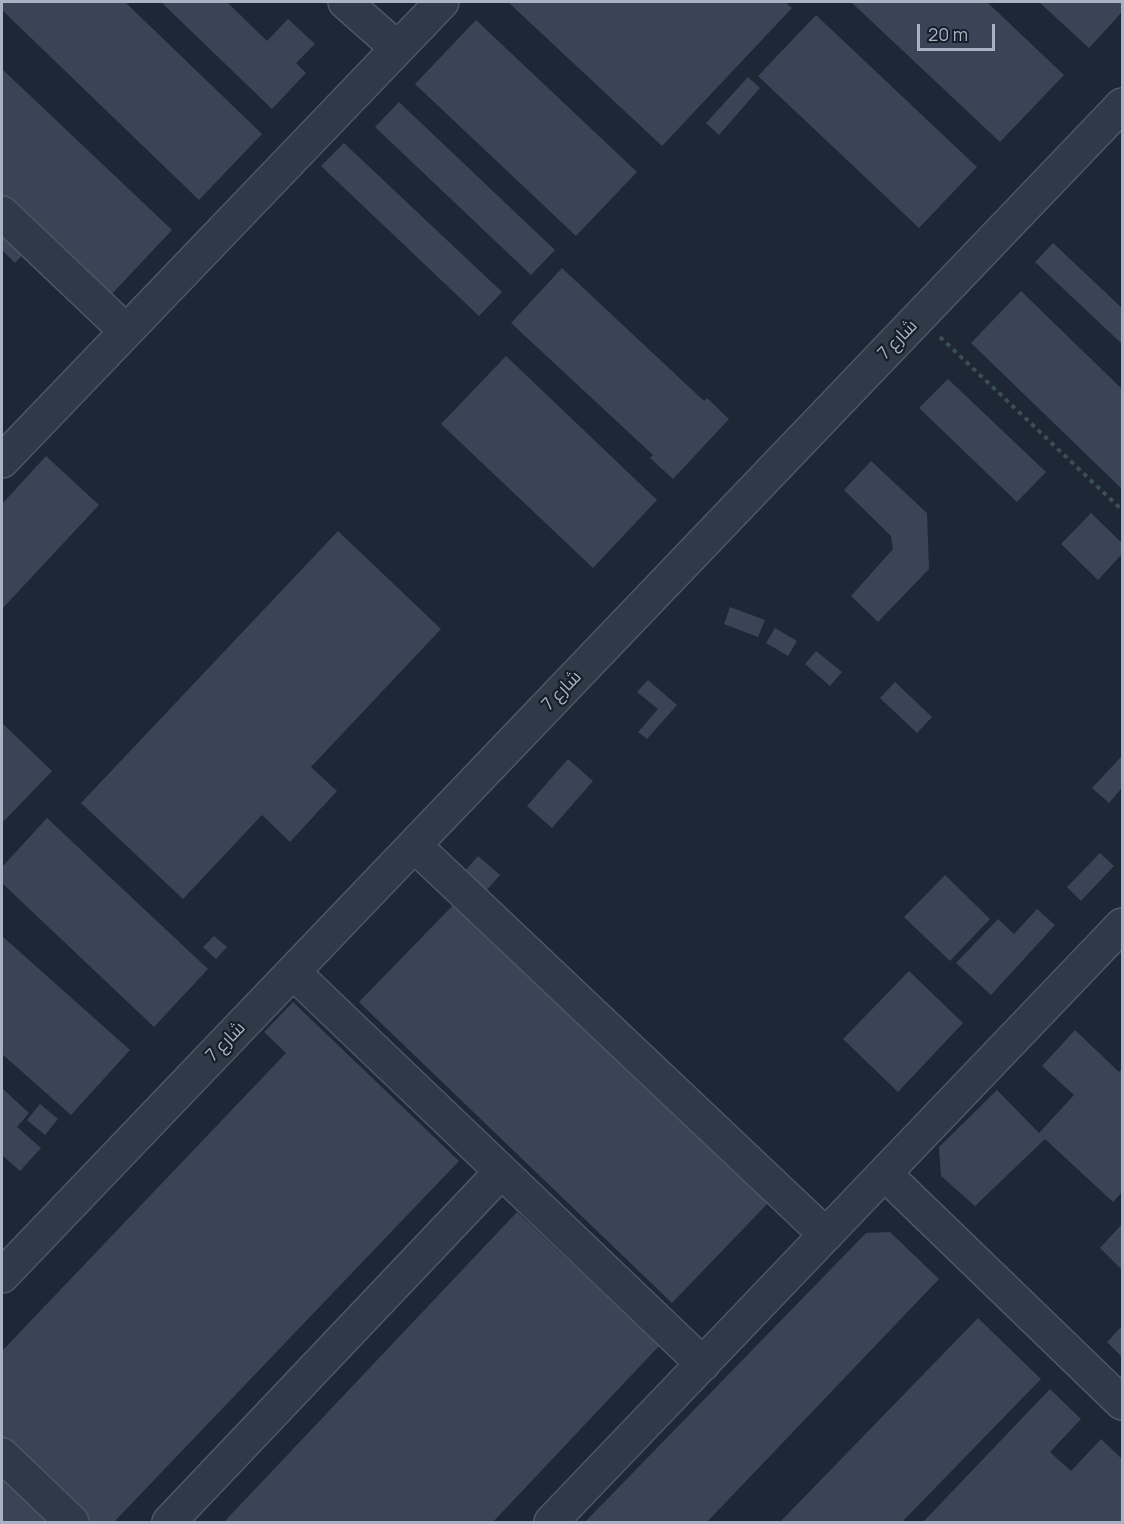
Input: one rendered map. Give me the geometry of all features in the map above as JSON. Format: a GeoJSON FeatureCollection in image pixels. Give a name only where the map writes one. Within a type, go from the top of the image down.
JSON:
{"type":"FeatureCollection","features":[{"type":"Feature","properties":{"kind":"street"},"geometry":{"type":"LineString","coordinates":[[345,2],[397,48]]}},
{"type":"Feature","properties":{"kind":"street"},"geometry":{"type":"LineString","coordinates":[[2,461],[442,2]]}},
{"type":"Feature","properties":{"kind":"street","name":"شارع 7"},"geometry":{"type":"LineString","coordinates":[[2,1276],[1122,105]]}},
{"type":"Feature","properties":{"kind":"street"},"geometry":{"type":"LineString","coordinates":[[2,213],[126,331]]}},
{"type":"Feature","properties":{"kind":"street"},"geometry":{"type":"LineString","coordinates":[[414,845],[826,1235]]}},
{"type":"Feature","properties":{"kind":"street"},"geometry":{"type":"LineString","coordinates":[[551,1522],[1122,925]]}},
{"type":"Feature","properties":{"kind":"street"},"geometry":{"type":"LineString","coordinates":[[292,972],[703,1364]]}},
{"type":"Feature","properties":{"kind":"street"},"geometry":{"type":"LineString","coordinates":[[169,1522],[501,1172]]}},
{"type":"Feature","properties":{"kind":"street"},"geometry":{"type":"LineString","coordinates":[[885,1174],[1122,1403]]}},
{"type":"Feature","properties":{"kind":"street"},"geometry":{"type":"LineString","coordinates":[[2,1455],[72,1522]]}},
{"type":"Feature","properties":{"kind":"path"},"geometry":{"type":"LineString","coordinates":[[920,318],[1122,510]]}},
{"type":"Feature","properties":{"kind":"building"},"geometry":{"type":"Polygon","coordinates":[[[2,2],[125,2],[262,134],[199,200],[2,10],[2,2]]]}},
{"type":"Feature","properties":{"kind":"building"},"geometry":{"type":"Polygon","coordinates":[[[161,2],[227,2],[267,41],[288,19],[315,44],[296,63],[306,73],[272,109],[161,2]]]}},
{"type":"Feature","properties":{"kind":"building"},"geometry":{"type":"Polygon","coordinates":[[[508,2],[785,2],[792,8],[662,146],[508,2]]]}},
{"type":"Feature","properties":{"kind":"building"},"geometry":{"type":"Polygon","coordinates":[[[851,2],[987,2],[1064,75],[1000,142],[851,2]]]}},
{"type":"Feature","properties":{"kind":"building"},"geometry":{"type":"Polygon","coordinates":[[[1039,2],[1122,2],[1122,12],[1089,48],[1039,2]]]}},
{"type":"Feature","properties":{"kind":"building"},"geometry":{"type":"Polygon","coordinates":[[[816,15],[977,167],[919,228],[758,76],[816,15]]]}},
{"type":"Feature","properties":{"kind":"building"},"geometry":{"type":"Polygon","coordinates":[[[476,20],[637,172],[576,236],[415,84],[476,20]]]}},
{"type":"Feature","properties":{"kind":"building"},"geometry":{"type":"Polygon","coordinates":[[[2,69],[172,230],[109,297],[2,195],[2,69]]]}},
{"type":"Feature","properties":{"kind":"building"},"geometry":{"type":"Polygon","coordinates":[[[748,77],[760,88],[719,135],[706,123],[748,77]]]}},
{"type":"Feature","properties":{"kind":"building"},"geometry":{"type":"Polygon","coordinates":[[[399,102],[555,250],[531,275],[375,127],[399,102]]]}},
{"type":"Feature","properties":{"kind":"building"},"geometry":{"type":"Polygon","coordinates":[[[344,143],[502,292],[479,316],[321,166],[344,143]]]}},
{"type":"Feature","properties":{"kind":"building"},"geometry":{"type":"Polygon","coordinates":[[[2,223],[29,248],[15,263],[2,250],[2,223]]]}},
{"type":"Feature","properties":{"kind":"building"},"geometry":{"type":"Polygon","coordinates":[[[1053,243],[1122,308],[1122,344],[1035,262],[1053,243]]]}},
{"type":"Feature","properties":{"kind":"building"},"geometry":{"type":"Polygon","coordinates":[[[562,268],[704,401],[707,398],[729,419],[673,479],[650,458],[653,455],[511,323],[562,268]]]}},
{"type":"Feature","properties":{"kind":"building"},"geometry":{"type":"Polygon","coordinates":[[[1021,291],[1122,389],[1122,489],[971,343],[1021,291]]]}},
{"type":"Feature","properties":{"kind":"building"},"geometry":{"type":"Polygon","coordinates":[[[506,356],[657,500],[593,568],[441,424],[506,356]]]}},
{"type":"Feature","properties":{"kind":"building"},"geometry":{"type":"Polygon","coordinates":[[[948,379],[1046,472],[1017,502],[919,408],[948,379]]]}},
{"type":"Feature","properties":{"kind":"building"},"geometry":{"type":"Polygon","coordinates":[[[46,456],[99,505],[2,609],[2,504],[46,456]]]}},
{"type":"Feature","properties":{"kind":"building"},"geometry":{"type":"Polygon","coordinates":[[[871,461],[927,513],[929,569],[878,622],[851,596],[893,549],[891,536],[844,490],[871,461]]]}},
{"type":"Feature","properties":{"kind":"building"},"geometry":{"type":"Polygon","coordinates":[[[1091,513],[1122,543],[1122,554],[1098,580],[1061,544],[1091,513]]]}},
{"type":"Feature","properties":{"kind":"building"},"geometry":{"type":"Polygon","coordinates":[[[338,531],[441,629],[311,767],[337,791],[290,842],[262,815],[183,899],[81,803],[338,531]]]}},
{"type":"Feature","properties":{"kind":"building"},"geometry":{"type":"Polygon","coordinates":[[[730,607],[765,620],[758,637],[724,624],[730,607]]]}},
{"type":"Feature","properties":{"kind":"building"},"geometry":{"type":"Polygon","coordinates":[[[775,628],[797,641],[788,656],[766,643],[775,628]]]}},
{"type":"Feature","properties":{"kind":"building"},"geometry":{"type":"Polygon","coordinates":[[[816,651],[842,672],[830,686],[805,664],[816,651]]]}},
{"type":"Feature","properties":{"kind":"building"},"geometry":{"type":"Polygon","coordinates":[[[648,680],[677,705],[647,739],[638,732],[658,709],[637,692],[648,680]]]}},
{"type":"Feature","properties":{"kind":"building"},"geometry":{"type":"Polygon","coordinates":[[[895,682],[932,717],[917,733],[880,698],[895,682]]]}},
{"type":"Feature","properties":{"kind":"building"},"geometry":{"type":"Polygon","coordinates":[[[2,723],[52,771],[4,821],[2,819],[2,723]]]}},
{"type":"Feature","properties":{"kind":"building"},"geometry":{"type":"Polygon","coordinates":[[[1121,757],[1122,788],[1109,803],[1092,788],[1121,757]]]}},
{"type":"Feature","properties":{"kind":"building"},"geometry":{"type":"Polygon","coordinates":[[[568,759],[593,781],[552,828],[527,806],[568,759]]]}},
{"type":"Feature","properties":{"kind":"building"},"geometry":{"type":"Polygon","coordinates":[[[47,818],[208,969],[154,1027],[2,883],[2,867],[47,818]]]}},
{"type":"Feature","properties":{"kind":"building"},"geometry":{"type":"Polygon","coordinates":[[[1100,853],[1114,866],[1081,901],[1067,887],[1100,853]]]}},
{"type":"Feature","properties":{"kind":"building"},"geometry":{"type":"Polygon","coordinates":[[[478,856],[500,875],[485,892],[463,873],[478,856]]]}},
{"type":"Feature","properties":{"kind":"building"},"geometry":{"type":"Polygon","coordinates":[[[945,875],[990,919],[950,961],[904,917],[945,875]]]}},
{"type":"Feature","properties":{"kind":"building"},"geometry":{"type":"Polygon","coordinates":[[[459,899],[772,1199],[672,1303],[359,1002],[459,899]]]}},
{"type":"Feature","properties":{"kind":"building"},"geometry":{"type":"Polygon","coordinates":[[[1037,909],[1055,925],[991,995],[956,963],[998,919],[1014,934],[1037,909]]]}},
{"type":"Feature","properties":{"kind":"building"},"geometry":{"type":"Polygon","coordinates":[[[2,936],[130,1050],[71,1115],[2,1054],[2,936]]]}},
{"type":"Feature","properties":{"kind":"building"},"geometry":{"type":"Polygon","coordinates":[[[214,936],[227,947],[216,959],[203,947],[214,936]]]}},
{"type":"Feature","properties":{"kind":"building"},"geometry":{"type":"Polygon","coordinates":[[[909,971],[963,1023],[898,1092],[843,1039],[909,971]]]}},
{"type":"Feature","properties":{"kind":"building"},"geometry":{"type":"Polygon","coordinates":[[[293,1002],[459,1161],[114,1522],[89,1522],[2,1439],[2,1351],[286,1053],[264,1032],[293,1002]]]}},
{"type":"Feature","properties":{"kind":"building"},"geometry":{"type":"Polygon","coordinates":[[[1075,1030],[1119,1072],[1122,1068],[1122,1192],[1113,1202],[1045,1139],[975,1206],[941,1176],[939,1147],[997,1090],[1039,1133],[1074,1095],[1042,1066],[1075,1030]]]}},
{"type":"Feature","properties":{"kind":"building"},"geometry":{"type":"Polygon","coordinates":[[[2,1088],[29,1113],[17,1127],[41,1148],[20,1171],[2,1155],[2,1088]]]}},
{"type":"Feature","properties":{"kind":"building"},"geometry":{"type":"Polygon","coordinates":[[[40,1104],[58,1119],[45,1135],[27,1120],[40,1104]]]}},
{"type":"Feature","properties":{"kind":"building"},"geometry":{"type":"Polygon","coordinates":[[[517,1212],[659,1346],[493,1522],[224,1522],[517,1212]]]}},
{"type":"Feature","properties":{"kind":"building"},"geometry":{"type":"Polygon","coordinates":[[[1122,1224],[1122,1270],[1100,1248],[1122,1224]]]}},
{"type":"Feature","properties":{"kind":"building"},"geometry":{"type":"Polygon","coordinates":[[[890,1232],[939,1279],[707,1522],[585,1522],[866,1233],[890,1232]]]}},
{"type":"Feature","properties":{"kind":"building"},"geometry":{"type":"Polygon","coordinates":[[[978,1318],[1041,1379],[902,1522],[780,1522],[978,1318]]]}},
{"type":"Feature","properties":{"kind":"building"},"geometry":{"type":"Polygon","coordinates":[[[1122,1326],[1122,1357],[1107,1342],[1122,1326]]]}},
{"type":"Feature","properties":{"kind":"building"},"geometry":{"type":"Polygon","coordinates":[[[1050,1389],[1081,1419],[1050,1452],[1071,1471],[1101,1439],[1122,1459],[1122,1522],[923,1522],[1050,1389]]]}},
{"type":"Feature","properties":{"kind":"building"},"geometry":{"type":"Polygon","coordinates":[[[2,1476],[52,1522],[2,1522],[2,1476]]]}}]}
